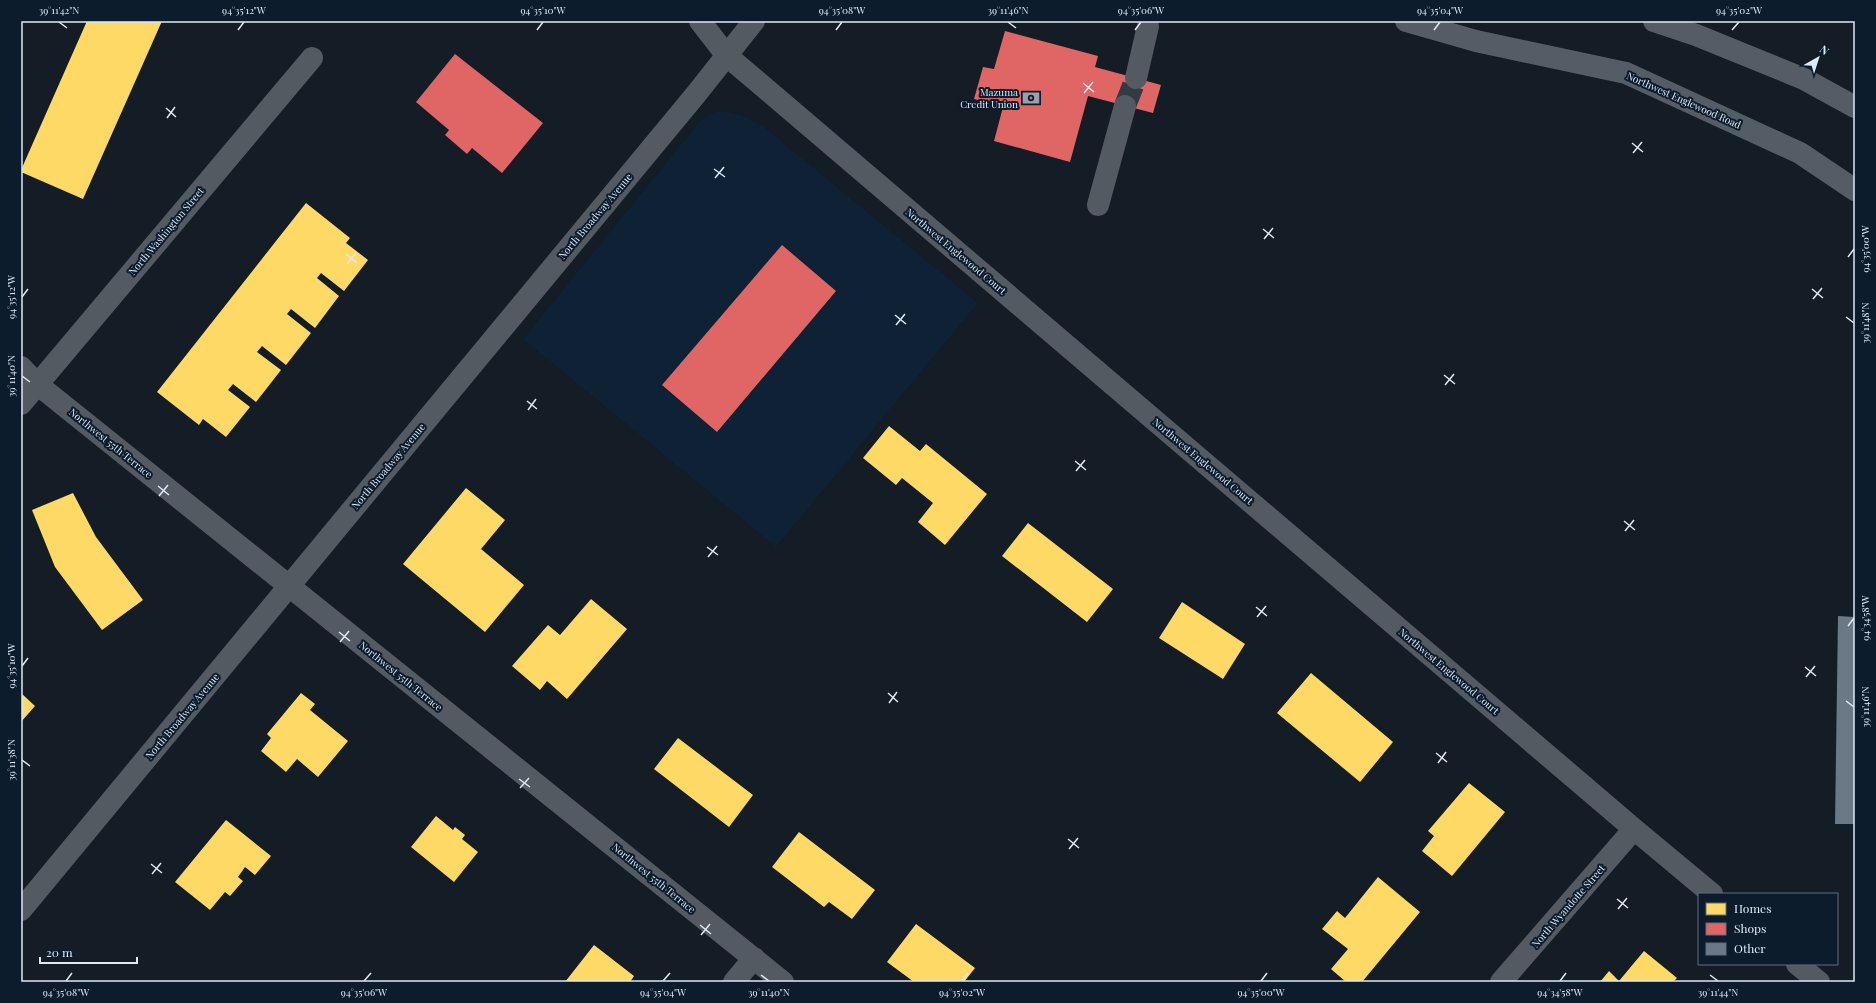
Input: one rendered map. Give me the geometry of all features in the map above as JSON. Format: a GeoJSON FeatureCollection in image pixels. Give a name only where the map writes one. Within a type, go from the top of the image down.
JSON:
{"type":"FeatureCollection","features":[{"type":"Feature","properties":{"kind":"main road","name":"Northwest Englewood Road"},"geometry":{"type":"LineString","coordinates":[[1406,21],[1476,41],[1626,73],[1800,153],[1855,190]]}},
{"type":"Feature","properties":{"kind":"main road"},"geometry":{"type":"LineString","coordinates":[[1654,21],[1696,35],[1804,79],[1855,107]]}},
{"type":"Feature","properties":{"kind":"street","name":"Northwest Englewood Court"},"geometry":{"type":"LineString","coordinates":[[700,21],[727,56],[1711,893]]}},
{"type":"Feature","properties":{"kind":"street","name":"North Broadway Avenue"},"geometry":{"type":"LineString","coordinates":[[21,910],[727,56],[754,21]]}},
{"type":"Feature","properties":{"kind":"street"},"geometry":{"type":"LineString","coordinates":[[1136,78],[1148,26]]}},
{"type":"Feature","properties":{"kind":"street","name":"North Washington Street"},"geometry":{"type":"LineString","coordinates":[[21,404],[312,58]]}},
{"type":"Feature","properties":{"kind":"street"},"geometry":{"type":"LineString","coordinates":[[1098,205],[1126,106]]}},
{"type":"Feature","properties":{"kind":"street","name":"Northwest 55th Terrace"},"geometry":{"type":"LineString","coordinates":[[21,367],[37,384],[783,982]]}},
{"type":"Feature","properties":{"kind":"street","name":"North Wyandotte Street"},"geometry":{"type":"LineString","coordinates":[[1501,982],[1634,829]]}},
{"type":"Feature","properties":{"kind":"street"},"geometry":{"type":"LineString","coordinates":[[734,982],[754,958]]}},
{"type":"Feature","properties":{"kind":"street"},"geometry":{"type":"LineString","coordinates":[[1798,965],[1819,982]]}},
{"type":"Feature","properties":{"kind":"shaded area"},"geometry":{"type":"Polygon","coordinates":[[[715,112],[729,112],[744,116],[764,127],[978,303],[776,547],[523,339],[701,120],[715,112]]]}},
{"type":"Feature","properties":{"kind":"building: Homes"},"geometry":{"type":"Polygon","coordinates":[[[87,21],[162,21],[83,199],[21,172],[21,170],[87,21]]]}},
{"type":"Feature","properties":{"kind":"building: Homes"},"geometry":{"type":"Polygon","coordinates":[[[306,203],[350,238],[346,243],[368,260],[344,291],[321,273],[317,278],[339,296],[315,328],[291,309],[287,314],[311,333],[286,365],[262,346],[257,352],[281,370],[256,402],[233,384],[228,390],[250,407],[226,437],[203,419],[199,425],[157,392],[306,203]]]}},
{"type":"Feature","properties":{"kind":"building: Homes"},"geometry":{"type":"Polygon","coordinates":[[[889,426],[920,451],[926,444],[987,494],[945,545],[918,522],[933,503],[902,478],[896,485],[863,458],[889,426]]]}},
{"type":"Feature","properties":{"kind":"building: Homes"},"geometry":{"type":"Polygon","coordinates":[[[466,488],[505,520],[481,549],[524,585],[485,632],[403,564],[466,488]]]}},
{"type":"Feature","properties":{"kind":"building: Homes"},"geometry":{"type":"Polygon","coordinates":[[[73,493],[96,537],[143,600],[102,630],[55,567],[32,510],[73,493]]]}},
{"type":"Feature","properties":{"kind":"building: Homes"},"geometry":{"type":"Polygon","coordinates":[[[1028,523],[1113,589],[1087,622],[1002,556],[1028,523]]]}},
{"type":"Feature","properties":{"kind":"building: Homes"},"geometry":{"type":"Polygon","coordinates":[[[591,599],[627,629],[567,699],[547,681],[540,690],[512,666],[548,625],[560,635],[591,599]]]}},
{"type":"Feature","properties":{"kind":"building: Homes"},"geometry":{"type":"Polygon","coordinates":[[[1182,602],[1245,644],[1223,679],[1159,638],[1182,602]]]}},
{"type":"Feature","properties":{"kind":"building: Homes"},"geometry":{"type":"Polygon","coordinates":[[[1311,673],[1393,742],[1360,782],[1277,713],[1311,673]]]}},
{"type":"Feature","properties":{"kind":"building: Homes"},"geometry":{"type":"Polygon","coordinates":[[[21,693],[35,706],[21,722],[21,693]]]}},
{"type":"Feature","properties":{"kind":"building: Homes"},"geometry":{"type":"Polygon","coordinates":[[[301,693],[315,704],[310,710],[348,741],[318,777],[297,759],[286,772],[261,751],[271,738],[267,734],[301,693]]]}},
{"type":"Feature","properties":{"kind":"building: Homes"},"geometry":{"type":"Polygon","coordinates":[[[678,738],[753,795],[729,827],[654,769],[678,738]]]}},
{"type":"Feature","properties":{"kind":"building: Homes"},"geometry":{"type":"Polygon","coordinates":[[[1469,783],[1505,812],[1452,876],[1422,851],[1434,836],[1428,831],[1469,783]]]}},
{"type":"Feature","properties":{"kind":"building: Homes"},"geometry":{"type":"Polygon","coordinates":[[[436,816],[453,830],[455,827],[465,835],[462,839],[478,852],[454,882],[411,847],[436,816]]]}},
{"type":"Feature","properties":{"kind":"building: Homes"},"geometry":{"type":"Polygon","coordinates":[[[226,820],[271,856],[255,875],[245,867],[238,877],[243,881],[230,896],[225,892],[210,910],[175,882],[226,820]]]}},
{"type":"Feature","properties":{"kind":"building: Homes"},"geometry":{"type":"Polygon","coordinates":[[[799,832],[875,890],[852,919],[829,902],[824,907],[772,867],[799,832]]]}},
{"type":"Feature","properties":{"kind":"building: Homes"},"geometry":{"type":"Polygon","coordinates":[[[1378,877],[1420,912],[1362,982],[1346,982],[1331,969],[1348,949],[1322,929],[1337,911],[1345,918],[1378,877]]]}},
{"type":"Feature","properties":{"kind":"building: Homes"},"geometry":{"type":"Polygon","coordinates":[[[916,924],[975,968],[964,982],[914,982],[887,962],[916,924]]]}},
{"type":"Feature","properties":{"kind":"building: Homes"},"geometry":{"type":"Polygon","coordinates":[[[594,945],[634,976],[630,982],[565,982],[594,945]]]}},
{"type":"Feature","properties":{"kind":"building: Homes"},"geometry":{"type":"Polygon","coordinates":[[[1644,951],[1677,978],[1673,982],[1600,982],[1609,971],[1619,981],[1644,951]]]}},
{"type":"Feature","properties":{"kind":"building: Shops","name":"Mazuma Credit Union"},"geometry":{"type":"Polygon","coordinates":[[[1005,31],[1098,56],[1095,67],[1161,85],[1153,113],[1088,96],[1070,162],[994,141],[1003,107],[974,99],[983,67],[994,69],[1005,31]]]}},
{"type":"Feature","properties":{"kind":"building: Shops"},"geometry":{"type":"Polygon","coordinates":[[[455,54],[543,123],[502,173],[472,148],[467,154],[445,135],[449,130],[416,102],[455,54]]]}},
{"type":"Feature","properties":{"kind":"building: Shops"},"geometry":{"type":"Polygon","coordinates":[[[782,245],[836,291],[717,432],[662,385],[782,245]]]}},
{"type":"Feature","properties":{"kind":"building: Other"},"geometry":{"type":"Polygon","coordinates":[[[1838,616],[1855,617],[1855,824],[1835,824],[1838,616]]]}},
{"type":"Feature","properties":{"kind":"tunnel"},"geometry":{"type":"LineString","coordinates":[[1125,106],[1136,78]]}},
{"type":"Feature","properties":{"kind":"place","name":"Mazuma Credit Union"},"geometry":{"type":"Point","coordinates":[1031,98]}}]}
